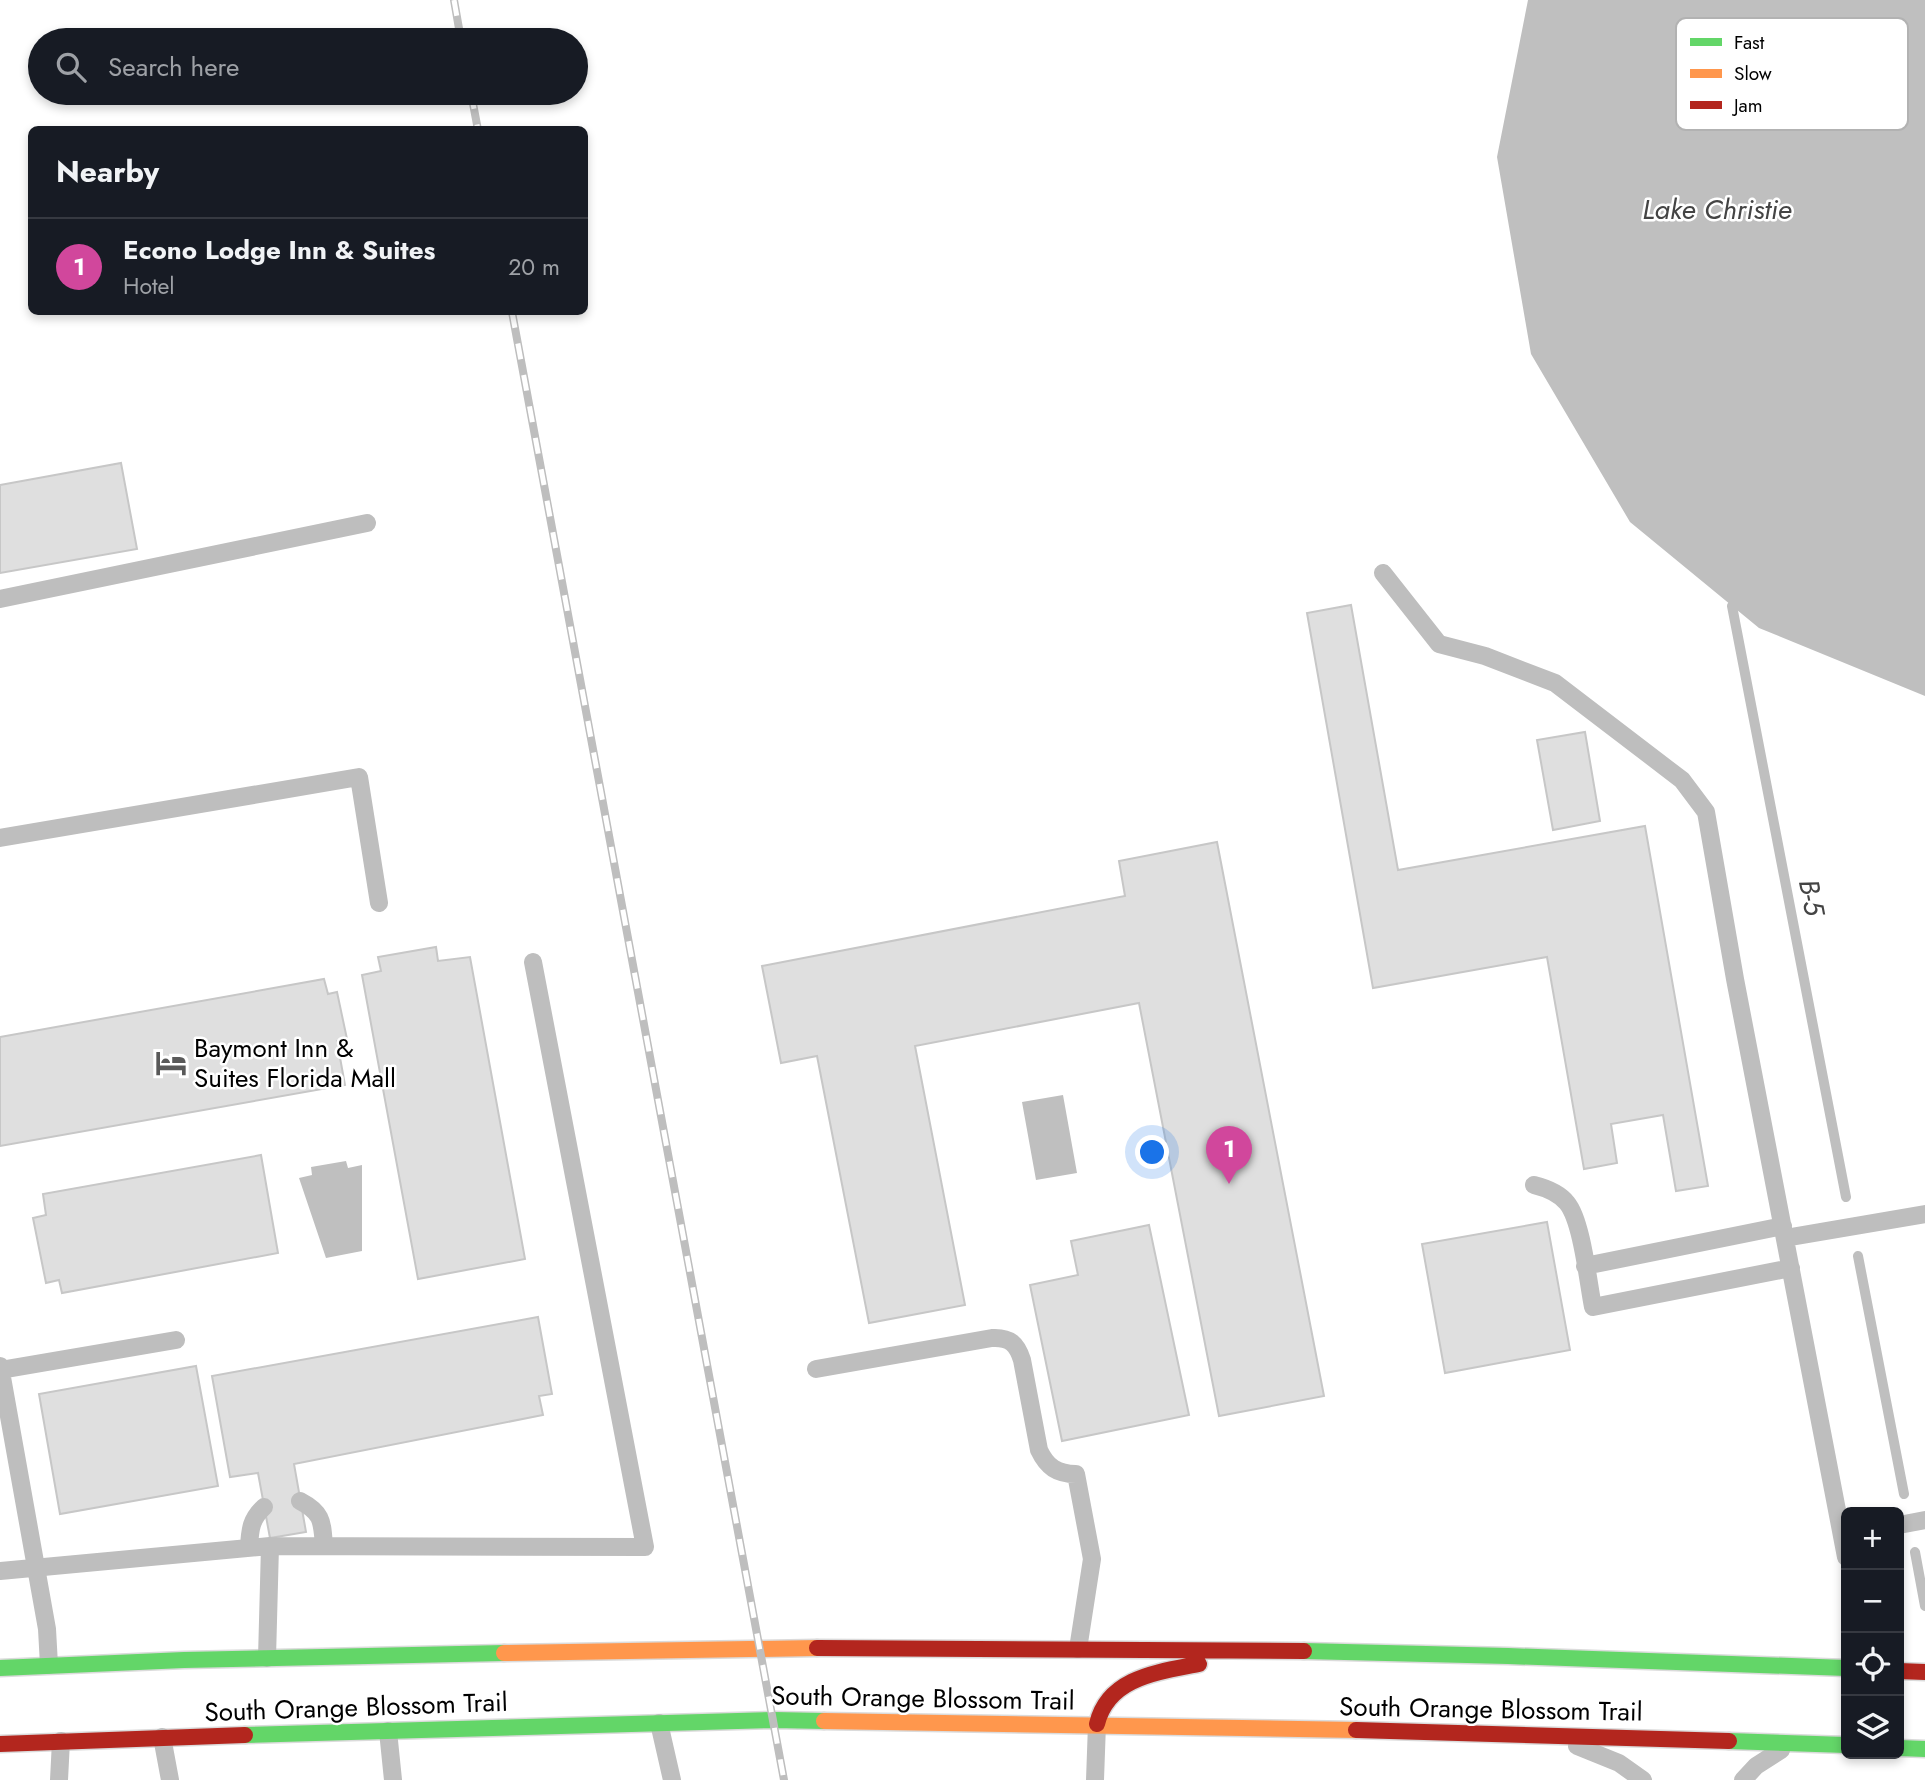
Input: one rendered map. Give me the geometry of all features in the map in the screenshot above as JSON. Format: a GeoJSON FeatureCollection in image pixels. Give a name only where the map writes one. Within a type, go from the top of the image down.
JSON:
{"type":"FeatureCollection","features":[{"type":"Feature","properties":{"kind":"main road","name":"South Orange Blossom Trail"},"geometry":{"type":"LineString","coordinates":[[0,1668],[267,1658],[761,1647],[1435,1653],[1841,1668]]}},
{"type":"Feature","properties":{"kind":"main road"},"geometry":{"type":"LineString","coordinates":[[1097,1724],[1100,1710],[1108,1698],[1121,1689],[1152,1675],[1259,1650]]}},
{"type":"Feature","properties":{"kind":"main road"},"geometry":{"type":"LineString","coordinates":[[1904,1671],[1925,1672]]}},
{"type":"Feature","properties":{"kind":"main road","name":"South Orange Blossom Trail"},"geometry":{"type":"LineString","coordinates":[[0,1744],[774,1720],[1548,1734],[1841,1745]]}},
{"type":"Feature","properties":{"kind":"main road"},"geometry":{"type":"LineString","coordinates":[[1904,1748],[1925,1749]]}},
{"type":"Feature","properties":{"kind":"lane"},"geometry":{"type":"LineString","coordinates":[[0,599],[367,523]]}},
{"type":"Feature","properties":{"kind":"lane"},"geometry":{"type":"LineString","coordinates":[[1383,573],[1439,644],[1485,656],[1555,683],[1682,780],[1706,812],[1841,1521]]}},
{"type":"Feature","properties":{"kind":"lane"},"geometry":{"type":"LineString","coordinates":[[0,838],[359,777],[379,903]]}},
{"type":"Feature","properties":{"kind":"lane"},"geometry":{"type":"LineString","coordinates":[[0,1571],[270,1546],[645,1547],[533,962]]}},
{"type":"Feature","properties":{"kind":"lane"},"geometry":{"type":"LineString","coordinates":[[1534,1185],[1559,1195],[1569,1205],[1576,1219],[1593,1307],[1791,1268]]}},
{"type":"Feature","properties":{"kind":"lane"},"geometry":{"type":"LineString","coordinates":[[1585,1266],[1784,1232],[1925,1214]]}},
{"type":"Feature","properties":{"kind":"lane"},"geometry":{"type":"LineString","coordinates":[[816,1369],[992,1338],[1003,1337],[1013,1342],[1022,1360],[1039,1450],[1044,1461],[1064,1474],[1076,1474],[1092,1559],[1078,1649]]}},
{"type":"Feature","properties":{"kind":"lane"},"geometry":{"type":"LineString","coordinates":[[49,1665],[47,1629],[37,1566],[0,1368],[176,1340]]}},
{"type":"Feature","properties":{"kind":"lane"},"geometry":{"type":"LineString","coordinates":[[300,1501],[314,1509],[321,1522],[324,1546]]}},
{"type":"Feature","properties":{"kind":"lane"},"geometry":{"type":"LineString","coordinates":[[249,1547],[254,1516],[264,1507]]}},
{"type":"Feature","properties":{"kind":"lane"},"geometry":{"type":"LineString","coordinates":[[1904,1524],[1925,1520]]}},
{"type":"Feature","properties":{"kind":"lane"},"geometry":{"type":"LineString","coordinates":[[267,1658],[270,1546]]}},
{"type":"Feature","properties":{"kind":"lane"},"geometry":{"type":"LineString","coordinates":[[659,1723],[672,1780]]}},
{"type":"Feature","properties":{"kind":"lane"},"geometry":{"type":"LineString","coordinates":[[1095,1780],[1097,1724]]}},
{"type":"Feature","properties":{"kind":"lane"},"geometry":{"type":"LineString","coordinates":[[388,1731],[393,1780]]}},
{"type":"Feature","properties":{"kind":"lane"},"geometry":{"type":"LineString","coordinates":[[1548,1734],[1619,1763],[1643,1780]]}},
{"type":"Feature","properties":{"kind":"lane"},"geometry":{"type":"LineString","coordinates":[[162,1737],[170,1780]]}},
{"type":"Feature","properties":{"kind":"lane"},"geometry":{"type":"LineString","coordinates":[[59,1780],[61,1741]]}},
{"type":"Feature","properties":{"kind":"lane"},"geometry":{"type":"LineString","coordinates":[[1743,1780],[1774,1753],[1796,1743]]}},
{"type":"Feature","properties":{"kind":"water","name":"Lake Christie"},"geometry":{"type":"Polygon","coordinates":[[[1528,0],[1925,0],[1925,696],[1759,628],[1630,522],[1531,354],[1497,157],[1528,0]]]}},
{"type":"Feature","properties":{"kind":"water"},"geometry":{"type":"Polygon","coordinates":[[[1063,1095],[1077,1173],[1036,1180],[1022,1102],[1063,1095]]]}},
{"type":"Feature","properties":{"kind":"water"},"geometry":{"type":"Polygon","coordinates":[[[346,1161],[348,1168],[362,1165],[362,1251],[326,1258],[299,1178],[312,1175],[311,1167],[346,1161]]]}},
{"type":"Feature","properties":{"kind":"building"},"geometry":{"type":"Polygon","coordinates":[[[121,463],[137,549],[0,573],[0,485],[121,463]]]}},
{"type":"Feature","properties":{"kind":"building"},"geometry":{"type":"Polygon","coordinates":[[[1351,605],[1398,870],[1645,826],[1708,1186],[1676,1191],[1663,1115],[1611,1124],[1617,1163],[1584,1169],[1547,957],[1373,988],[1307,613],[1351,605]]]}},
{"type":"Feature","properties":{"kind":"building"},"geometry":{"type":"Polygon","coordinates":[[[1585,732],[1600,821],[1553,830],[1537,740],[1585,732]]]}},
{"type":"Feature","properties":{"kind":"building"},"geometry":{"type":"Polygon","coordinates":[[[1217,842],[1324,1396],[1219,1416],[1139,1003],[915,1046],[965,1305],[869,1323],[817,1056],[781,1063],[762,966],[1125,896],[1119,861],[1217,842]]]}},
{"type":"Feature","properties":{"kind":"building","name":"Baymont Inn & Suites Florida Mall"},"geometry":{"type":"Polygon","coordinates":[[[436,947],[438,961],[470,957],[525,1259],[418,1279],[362,975],[381,971],[378,957],[436,947]]]}},
{"type":"Feature","properties":{"kind":"building","name":"Baymont Inn & Suites Florida Mall"},"geometry":{"type":"Polygon","coordinates":[[[324,979],[328,994],[337,992],[347,1039],[337,1041],[345,1085],[0,1146],[0,1037],[324,979]]]}},
{"type":"Feature","properties":{"kind":"building","name":"Baymont Inn & Suites Florida Mall"},"geometry":{"type":"Polygon","coordinates":[[[261,1155],[278,1253],[62,1293],[59,1280],[46,1283],[33,1218],[46,1215],[43,1194],[261,1155]]]}},
{"type":"Feature","properties":{"kind":"building"},"geometry":{"type":"Polygon","coordinates":[[[1547,1222],[1570,1350],[1445,1373],[1422,1244],[1547,1222]]]}},
{"type":"Feature","properties":{"kind":"building"},"geometry":{"type":"Polygon","coordinates":[[[1149,1225],[1189,1415],[1062,1441],[1030,1285],[1078,1275],[1071,1241],[1149,1225]]]}},
{"type":"Feature","properties":{"kind":"building"},"geometry":{"type":"Polygon","coordinates":[[[538,1317],[552,1394],[539,1396],[543,1415],[294,1464],[306,1532],[270,1538],[258,1473],[230,1477],[212,1376],[538,1317]]]}},
{"type":"Feature","properties":{"kind":"building"},"geometry":{"type":"Polygon","coordinates":[[[196,1366],[218,1486],[60,1514],[39,1394],[196,1366]]]}},
{"type":"Feature","properties":{"kind":"waterway","name":"B-5"},"geometry":{"type":"LineString","coordinates":[[1732,606],[1846,1197]]}},
{"type":"Feature","properties":{"kind":"waterway","name":"B-5"},"geometry":{"type":"LineString","coordinates":[[1858,1256],[1904,1494]]}},
{"type":"Feature","properties":{"kind":"waterway","name":"B-5"},"geometry":{"type":"LineString","coordinates":[[1915,1552],[1925,1606]]}},
{"type":"Feature","properties":{"kind":"railway"},"geometry":{"type":"LineString","coordinates":[[454,0],[459,28]]}},
{"type":"Feature","properties":{"kind":"railway"},"geometry":{"type":"LineString","coordinates":[[473,105],[477,126]]}},
{"type":"Feature","properties":{"kind":"railway"},"geometry":{"type":"LineString","coordinates":[[513,315],[784,1780]]}},
{"type":"Feature","properties":{"kind":"traffic: fast"},"geometry":{"type":"LineString","coordinates":[[1304,1651],[1841,1668]]}},
{"type":"Feature","properties":{"kind":"traffic: fast"},"geometry":{"type":"LineString","coordinates":[[0,1668],[184,1660],[504,1653]]}},
{"type":"Feature","properties":{"kind":"traffic: fast"},"geometry":{"type":"LineString","coordinates":[[245,1735],[774,1720],[824,1721]]}},
{"type":"Feature","properties":{"kind":"traffic: fast"},"geometry":{"type":"LineString","coordinates":[[1729,1741],[1841,1745]]}},
{"type":"Feature","properties":{"kind":"traffic: fast"},"geometry":{"type":"LineString","coordinates":[[1904,1748],[1925,1749]]}},
{"type":"Feature","properties":{"kind":"traffic: slow"},"geometry":{"type":"LineString","coordinates":[[504,1653],[817,1648]]}},
{"type":"Feature","properties":{"kind":"traffic: slow"},"geometry":{"type":"LineString","coordinates":[[824,1721],[1356,1730]]}},
{"type":"Feature","properties":{"kind":"traffic: jam"},"geometry":{"type":"LineString","coordinates":[[817,1648],[1304,1651]]}},
{"type":"Feature","properties":{"kind":"traffic: jam"},"geometry":{"type":"LineString","coordinates":[[1097,1724],[1103,1708],[1124,1686],[1152,1674],[1199,1664]]}},
{"type":"Feature","properties":{"kind":"traffic: jam"},"geometry":{"type":"LineString","coordinates":[[1904,1671],[1925,1672]]}},
{"type":"Feature","properties":{"kind":"traffic: jam"},"geometry":{"type":"LineString","coordinates":[[1356,1730],[1729,1741]]}},
{"type":"Feature","properties":{"kind":"traffic: jam"},"geometry":{"type":"LineString","coordinates":[[0,1744],[245,1735]]}},
{"type":"Feature","properties":{"kind":"place","name":"Baymont Inn & Suites Florida Mall"},"geometry":{"type":"Point","coordinates":[171,1063]}},
{"type":"Feature","properties":{"kind":"place","name":"Econo Lodge Inn & Suites"},"geometry":{"type":"Point","coordinates":[1229,1184]}}]}
